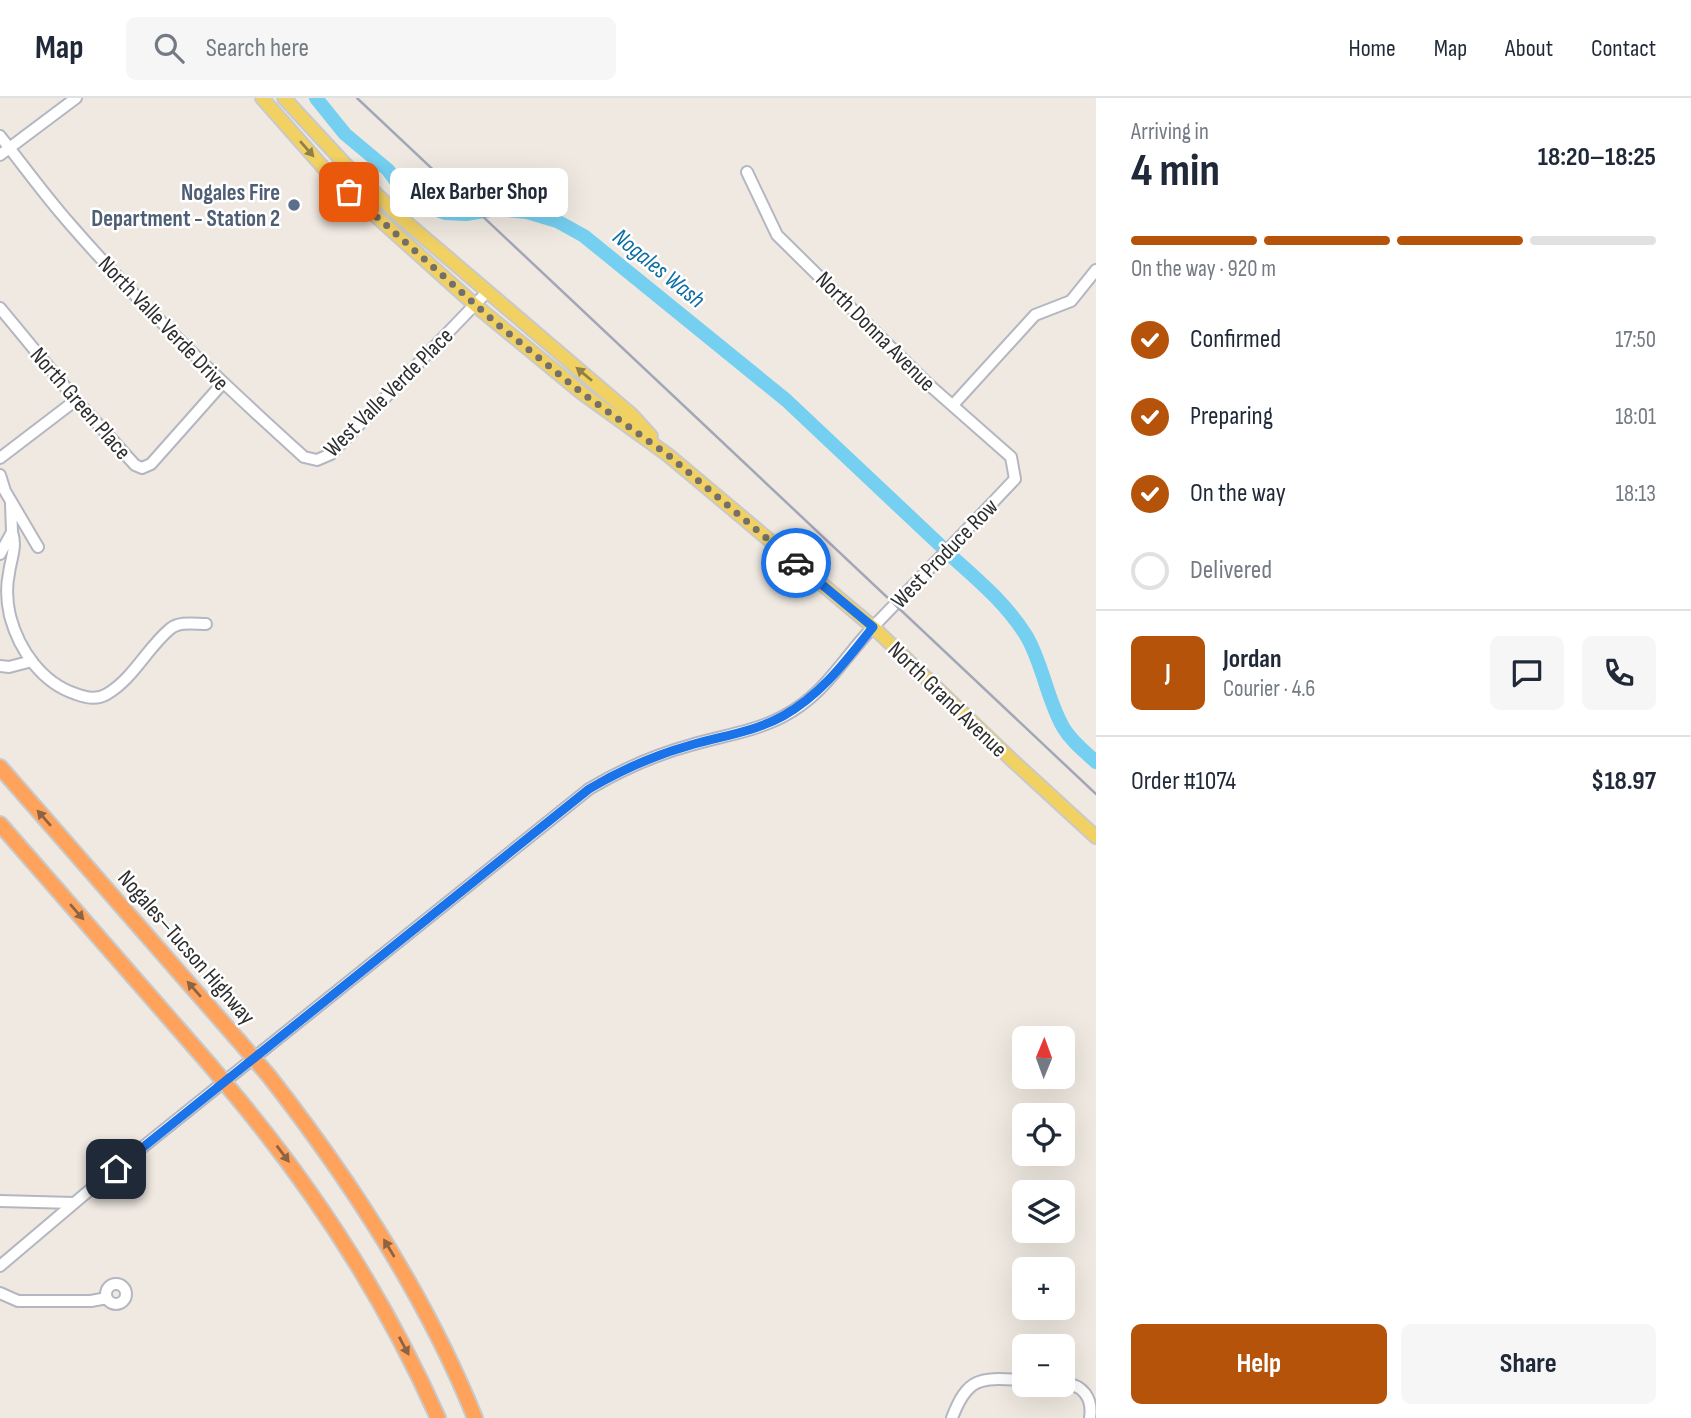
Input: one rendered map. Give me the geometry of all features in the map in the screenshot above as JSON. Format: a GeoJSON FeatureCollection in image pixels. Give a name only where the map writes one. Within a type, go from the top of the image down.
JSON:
{"type":"FeatureCollection","features":[{"type":"Feature","properties":{"kind":"highway","name":"Nogales–Tucson Highway"},"geometry":{"type":"LineString","coordinates":[[0,767],[269,1076],[333,1159],[404,1274],[446,1354],[475,1418]]}},
{"type":"Feature","properties":{"kind":"highway"},"geometry":{"type":"LineString","coordinates":[[0,824],[210,1065],[302,1180],[383,1307],[438,1418]]}},
{"type":"Feature","properties":{"kind":"highway"},"geometry":{"type":"LineString","coordinates":[[404,1274],[457,1368],[481,1418]]}},
{"type":"Feature","properties":{"kind":"main road","name":"North Grand Avenue"},"geometry":{"type":"LineString","coordinates":[[262,98],[329,174],[475,305],[582,393],[668,455],[873,627],[1096,837]]}},
{"type":"Feature","properties":{"kind":"main road","name":"North Grand Avenue"},"geometry":{"type":"LineString","coordinates":[[284,98],[345,164],[399,216],[632,415],[668,455]]}},
{"type":"Feature","properties":{"kind":"street"},"geometry":{"type":"LineString","coordinates":[[5,152],[76,98]]}},
{"type":"Feature","properties":{"kind":"street","name":"North Valle Verde Drive"},"geometry":{"type":"LineString","coordinates":[[0,136],[5,152],[222,384],[304,457],[317,460]]}},
{"type":"Feature","properties":{"kind":"street","name":"North Donna Avenue"},"geometry":{"type":"LineString","coordinates":[[747,172],[777,235],[953,405],[1011,457],[1015,479]]}},
{"type":"Feature","properties":{"kind":"street"},"geometry":{"type":"LineString","coordinates":[[953,405],[1035,315],[1071,301],[1096,270]]}},
{"type":"Feature","properties":{"kind":"street","name":"West Valle Verde Place"},"geometry":{"type":"LineString","coordinates":[[317,460],[331,454],[487,292]]}},
{"type":"Feature","properties":{"kind":"street","name":"North Green Place"},"geometry":{"type":"LineString","coordinates":[[0,308],[76,400],[135,465],[142,468],[151,464],[222,384]]}},
{"type":"Feature","properties":{"kind":"street"},"geometry":{"type":"LineString","coordinates":[[0,458],[76,400]]}},
{"type":"Feature","properties":{"kind":"street"},"geometry":{"type":"LineString","coordinates":[[0,475],[8,496],[38,547]]}},
{"type":"Feature","properties":{"kind":"street","name":"West Produce Row"},"geometry":{"type":"LineString","coordinates":[[0,1266],[74,1203],[589,789],[617,772],[658,755],[754,729],[782,717],[809,700],[833,677],[873,627],[1015,479]]}},
{"type":"Feature","properties":{"kind":"street"},"geometry":{"type":"LineString","coordinates":[[8,496],[15,543],[8,578],[8,603],[20,640],[44,677],[54,684],[83,696],[100,698],[111,692],[140,665],[170,628],[177,624],[206,624]]}},
{"type":"Feature","properties":{"kind":"street"},"geometry":{"type":"LineString","coordinates":[[0,554],[12,532]]}},
{"type":"Feature","properties":{"kind":"street"},"geometry":{"type":"LineString","coordinates":[[0,666],[9,667],[32,661]]}},
{"type":"Feature","properties":{"kind":"street"},"geometry":{"type":"LineString","coordinates":[[0,1201],[74,1203]]}},
{"type":"Feature","properties":{"kind":"street"},"geometry":{"type":"LineString","coordinates":[[0,1293],[18,1301],[91,1301],[107,1297]]}},
{"type":"Feature","properties":{"kind":"street"},"geometry":{"type":"LineString","coordinates":[[952,1418],[960,1398],[977,1381],[992,1378],[1012,1379]]}},
{"type":"Feature","properties":{"kind":"street"},"geometry":{"type":"LineString","coordinates":[[1075,1386],[1089,1396],[1092,1406],[1090,1418]]}},
{"type":"Feature","properties":{"kind":"waterway","name":"Nogales Wash"},"geometry":{"type":"LineString","coordinates":[[316,98],[345,134],[388,170],[399,185],[429,207],[445,213],[466,214],[497,209],[527,212],[557,221],[584,236],[786,400],[942,547]]}},
{"type":"Feature","properties":{"kind":"waterway","name":"Nogales Wash"},"geometry":{"type":"LineString","coordinates":[[949,554],[991,593],[1019,625],[1037,659],[1063,727],[1096,762]]}},
{"type":"Feature","properties":{"kind":"railway"},"geometry":{"type":"LineString","coordinates":[[357,98],[1096,794]]}},
{"type":"Feature","properties":{"kind":"way so far"},"geometry":{"type":"LineString","coordinates":[[349,192],[496,323],[582,393],[668,455],[796,563]]}},
{"type":"Feature","properties":{"kind":"place","name":"Alex Barber Shop"},"geometry":{"type":"Point","coordinates":[349,192]}},
{"type":"Feature","properties":{"kind":"place","name":"Nogales Fire Department - Station 2"},"geometry":{"type":"Point","coordinates":[294,205]}},
{"type":"Feature","properties":{"kind":"route"},"geometry":{"type":"LineString","coordinates":[[116,1169],[589,789],[617,772],[658,755],[754,729],[782,717],[809,700],[833,677],[873,627],[796,563]]}}]}
